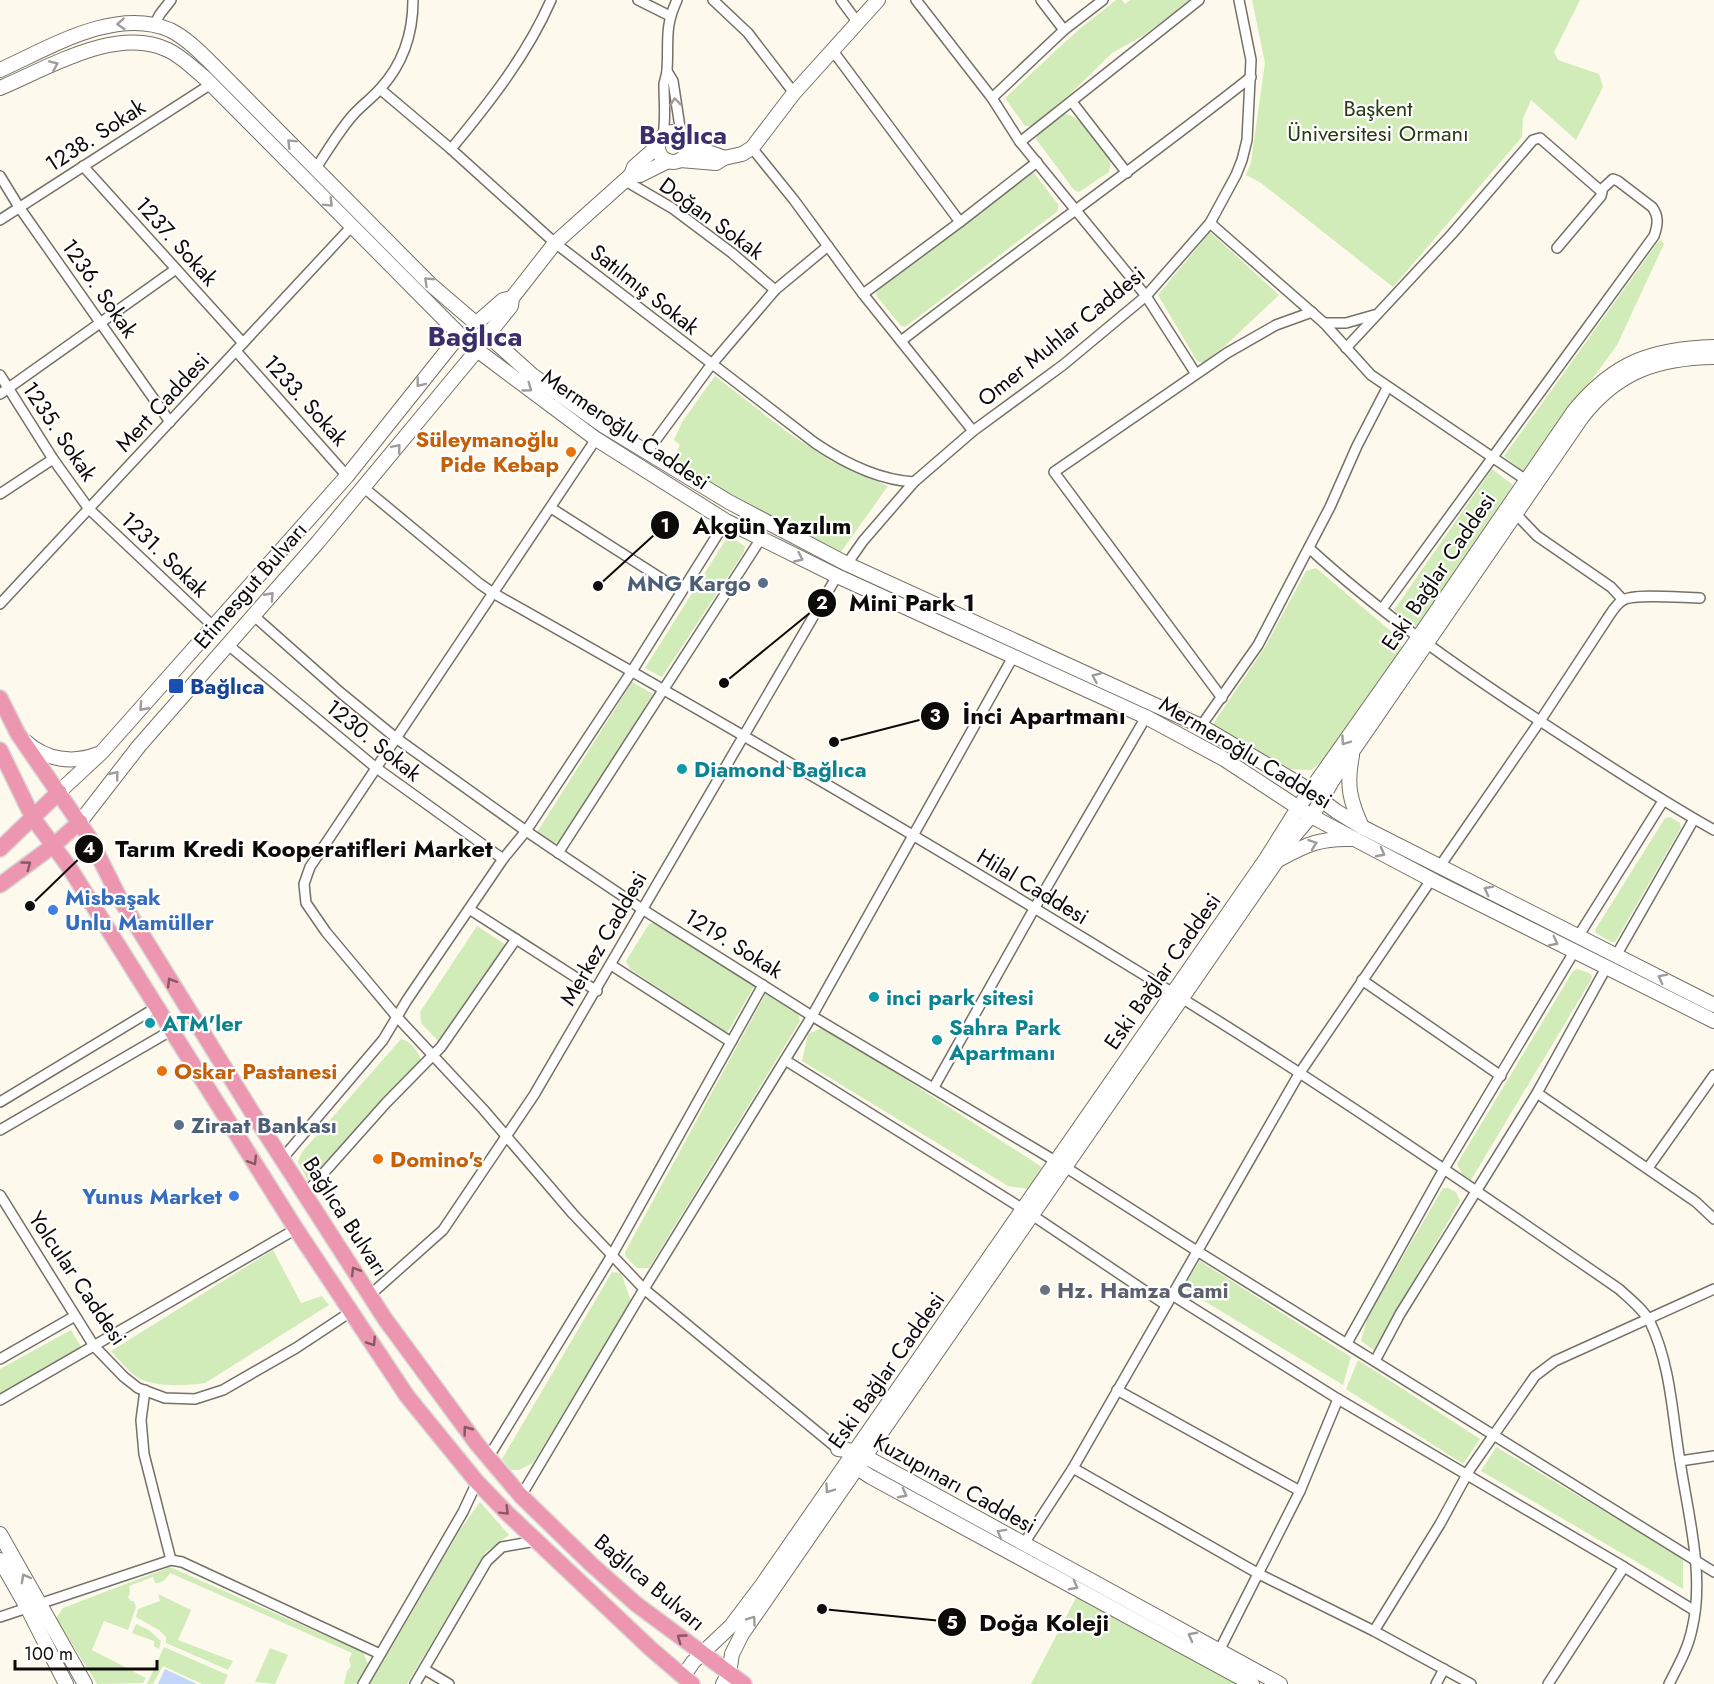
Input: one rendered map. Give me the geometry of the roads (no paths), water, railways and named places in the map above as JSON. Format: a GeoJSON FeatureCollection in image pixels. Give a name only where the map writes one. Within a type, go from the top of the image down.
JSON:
{"type":"FeatureCollection","features":[{"type":"Feature","properties":{"kind":"main road"},"geometry":{"type":"LineString","coordinates":[[660,141],[659,154],[674,161],[716,163],[752,148],[794,93],[878,0]]}},
{"type":"Feature","properties":{"kind":"main road"},"geometry":{"type":"LineString","coordinates":[[0,70],[108,25],[123,23],[154,25],[179,35],[198,50],[430,284],[476,321],[484,324],[490,335]]}},
{"type":"Feature","properties":{"kind":"main road"},"geometry":{"type":"LineString","coordinates":[[0,88],[103,45],[136,41],[147,42],[168,50],[211,84],[352,226],[457,335],[461,348],[477,354],[486,348],[490,335],[511,306],[512,298],[555,243],[628,177],[634,167],[660,141],[673,132],[698,150],[724,158]]}},
{"type":"Feature","properties":{"kind":"main road"},"geometry":{"type":"LineString","coordinates":[[628,177],[640,175],[685,155],[684,139]]}},
{"type":"Feature","properties":{"kind":"main road"},"geometry":{"type":"LineString","coordinates":[[457,335],[462,326],[476,321],[503,300],[512,298]]}},
{"type":"Feature","properties":{"kind":"main road","name":"Etimesgut Bulvarı"},"geometry":{"type":"LineString","coordinates":[[0,849],[102,752],[214,627],[347,476],[457,335]]}},
{"type":"Feature","properties":{"kind":"main road","name":"Mermeroğlu Caddesi"},"geometry":{"type":"LineString","coordinates":[[490,335],[532,375],[604,426],[729,502],[847,564],[1201,726],[1322,799],[1358,833],[1431,880],[1714,1021]]}},
{"type":"Feature","properties":{"kind":"main road","name":"Eski Bağlar Caddesi"},"geometry":{"type":"LineString","coordinates":[[1176,995],[1311,816],[1422,641],[1585,398],[1617,370],[1632,362],[1669,350],[1714,347]]}},
{"type":"Feature","properties":{"kind":"main road","name":"Etimesgut Bulvarı"},"geometry":{"type":"LineString","coordinates":[[0,885],[54,845],[80,822],[139,746],[477,354]]}},
{"type":"Feature","properties":{"kind":"main road","name":"Mermeroğlu Caddesi"},"geometry":{"type":"LineString","coordinates":[[477,354],[596,439],[760,540],[1146,717],[1224,759],[1311,816],[1440,866],[1714,1005]]}},
{"type":"Feature","properties":{"kind":"main road","name":"Eski Bağlar Caddesi"},"geometry":{"type":"LineString","coordinates":[[686,1682],[687,1669],[722,1636],[750,1602],[856,1460],[1176,995],[1298,808],[1515,513],[1530,483],[1590,408],[1620,381],[1663,362],[1684,358],[1714,357]]}},
{"type":"Feature","properties":{"kind":"main road","name":"Bağlıca Bulvarı"},"geometry":{"type":"LineString","coordinates":[[0,698],[18,734],[80,822],[134,923],[282,1159],[370,1295],[488,1458],[521,1496],[636,1604],[702,1653],[726,1678],[744,1684]]}},
{"type":"Feature","properties":{"kind":"main road"},"geometry":{"type":"LineString","coordinates":[[18,734],[38,751],[54,757],[78,759],[102,752]]}},
{"type":"Feature","properties":{"kind":"main road","name":"Bağlıca Bulvarı"},"geometry":{"type":"LineString","coordinates":[[0,750],[33,818],[54,845],[296,1229],[407,1396],[477,1482],[536,1541],[686,1682]]}},
{"type":"Feature","properties":{"kind":"main road"},"geometry":{"type":"LineString","coordinates":[[1276,862],[1301,848],[1325,839],[1358,833],[1348,789],[1353,751]]}},
{"type":"Feature","properties":{"kind":"main road","name":"Kuzupınarı Caddesi"},"geometry":{"type":"LineString","coordinates":[[838,1449],[1216,1657],[1280,1684]]}},
{"type":"Feature","properties":{"kind":"main road"},"geometry":{"type":"LineString","coordinates":[[726,1678],[732,1654],[742,1634],[856,1460]]}},
{"type":"Feature","properties":{"kind":"main road","name":"Kuzupınarı Caddesi"},"geometry":{"type":"LineString","coordinates":[[856,1460],[1023,1545],[1216,1657],[1252,1684]]}},
{"type":"Feature","properties":{"kind":"main road"},"geometry":{"type":"LineString","coordinates":[[0,1534],[66,1684]]}},
{"type":"Feature","properties":{"kind":"main road"},"geometry":{"type":"LineString","coordinates":[[0,1560],[85,1684]]}},
{"type":"Feature","properties":{"kind":"street"},"geometry":{"type":"LineString","coordinates":[[154,25],[171,0]]}},
{"type":"Feature","properties":{"kind":"street"},"geometry":{"type":"LineString","coordinates":[[316,168],[354,114],[381,89],[407,46],[413,18],[413,0]]}},
{"type":"Feature","properties":{"kind":"street"},"geometry":{"type":"LineString","coordinates":[[452,149],[501,87],[537,31],[551,0]]}},
{"type":"Feature","properties":{"kind":"street"},"geometry":{"type":"LineString","coordinates":[[638,0],[670,16]]}},
{"type":"Feature","properties":{"kind":"street"},"geometry":{"type":"LineString","coordinates":[[660,141],[666,112],[664,82],[667,70],[666,50],[670,16],[677,0]]}},
{"type":"Feature","properties":{"kind":"street"},"geometry":{"type":"LineString","coordinates":[[713,0],[748,33],[794,93]]}},
{"type":"Feature","properties":{"kind":"street"},"geometry":{"type":"LineString","coordinates":[[841,0],[858,23]]}},
{"type":"Feature","properties":{"kind":"street"},"geometry":{"type":"LineString","coordinates":[[916,0],[992,98],[1020,142],[1146,296],[1196,374]]}},
{"type":"Feature","properties":{"kind":"street"},"geometry":{"type":"LineString","coordinates":[[1041,0],[1064,30]]}},
{"type":"Feature","properties":{"kind":"street"},"geometry":{"type":"LineString","coordinates":[[992,98],[1064,30],[1103,0]]}},
{"type":"Feature","properties":{"kind":"street"},"geometry":{"type":"LineString","coordinates":[[1020,142],[1198,0]]}},
{"type":"Feature","properties":{"kind":"street","name":"Omer Muhlar Caddesi"},"geometry":{"type":"LineString","coordinates":[[847,564],[863,540],[914,482],[973,431],[1063,365],[1146,296],[1210,223],[1229,190],[1242,160],[1249,118],[1251,60],[1239,0]]}},
{"type":"Feature","properties":{"kind":"street"},"geometry":{"type":"LineString","coordinates":[[833,51],[960,222]]}},
{"type":"Feature","properties":{"kind":"street"},"geometry":{"type":"LineString","coordinates":[[667,70],[673,81],[684,139]]}},
{"type":"Feature","properties":{"kind":"street"},"geometry":{"type":"LineString","coordinates":[[901,341],[1075,209],[1127,173],[1251,77]]}},
{"type":"Feature","properties":{"kind":"street","name":"1238. Sokak"},"geometry":{"type":"LineString","coordinates":[[0,220],[211,84]]}},
{"type":"Feature","properties":{"kind":"street","name":"Satılmış Sokak"},"geometry":{"type":"LineString","coordinates":[[381,89],[452,149],[555,243],[711,365],[830,453],[875,473],[914,482]]}},
{"type":"Feature","properties":{"kind":"street"},"geometry":{"type":"LineString","coordinates":[[1072,102],[1127,173]]}},
{"type":"Feature","properties":{"kind":"street"},"geometry":{"type":"LineString","coordinates":[[1346,348],[1452,234],[1533,140],[1540,138],[1545,141],[1601,190]]}},
{"type":"Feature","properties":{"kind":"street"},"geometry":{"type":"LineString","coordinates":[[752,148],[794,200],[863,294],[973,431]]}},
{"type":"Feature","properties":{"kind":"street"},"geometry":{"type":"LineString","coordinates":[[863,294],[1037,162]]}},
{"type":"Feature","properties":{"kind":"street","name":"1237. Sokak"},"geometry":{"type":"LineString","coordinates":[[83,166],[243,343]]}},
{"type":"Feature","properties":{"kind":"street","name":"1236. Sokak"},"geometry":{"type":"LineString","coordinates":[[0,176],[19,207],[170,422]]}},
{"type":"Feature","properties":{"kind":"street","name":"Doğan Sokak"},"geometry":{"type":"LineString","coordinates":[[628,177],[732,253],[775,290]]}},
{"type":"Feature","properties":{"kind":"street"},"geometry":{"type":"LineString","coordinates":[[1382,609],[1654,236],[1658,224],[1655,212],[1652,207],[1613,179],[1601,190],[1601,196],[1557,248]]}},
{"type":"Feature","properties":{"kind":"street"},"geometry":{"type":"LineString","coordinates":[[1210,223],[1324,323],[1361,366],[1387,388],[1530,483]]}},
{"type":"Feature","properties":{"kind":"street","name":"Mert Caddesi"},"geometry":{"type":"LineString","coordinates":[[0,604],[352,226]]}},
{"type":"Feature","properties":{"kind":"street"},"geometry":{"type":"LineString","coordinates":[[647,452],[711,365],[775,290],[828,246]]}},
{"type":"Feature","properties":{"kind":"street"},"geometry":{"type":"LineString","coordinates":[[0,394],[176,269]]}},
{"type":"Feature","properties":{"kind":"street"},"geometry":{"type":"LineString","coordinates":[[1222,698],[1054,472],[1227,352],[1276,325],[1312,312]]}},
{"type":"Feature","properties":{"kind":"street"},"geometry":{"type":"LineString","coordinates":[[1324,323],[1346,323],[1377,314]]}},
{"type":"Feature","properties":{"kind":"street","name":"1233. Sokak"},"geometry":{"type":"LineString","coordinates":[[236,351],[347,476]]}},
{"type":"Feature","properties":{"kind":"street","name":"1235. Sokak"},"geometry":{"type":"LineString","coordinates":[[0,375],[53,459],[89,509]]}},
{"type":"Feature","properties":{"kind":"street"},"geometry":{"type":"LineString","coordinates":[[1201,726],[1258,645],[1309,548],[1387,388]]}},
{"type":"Feature","properties":{"kind":"street"},"geometry":{"type":"LineString","coordinates":[[596,439],[310,867],[305,876],[303,892],[310,911],[397,1017],[506,1136],[573,1214],[644,1289],[838,1449]]}},
{"type":"Feature","properties":{"kind":"street"},"geometry":{"type":"LineString","coordinates":[[0,494],[53,459]]}},
{"type":"Feature","properties":{"kind":"street","name":"Hilal Caddesi"},"geometry":{"type":"LineString","coordinates":[[363,487],[493,593],[745,736],[1176,995],[1444,1169],[1619,1289],[1648,1320]]}},
{"type":"Feature","properties":{"kind":"street"},"geometry":{"type":"LineString","coordinates":[[551,508],[681,591]]}},
{"type":"Feature","properties":{"kind":"street","name":"1231. Sokak"},"geometry":{"type":"LineString","coordinates":[[89,509],[214,627]]}},
{"type":"Feature","properties":{"kind":"street"},"geometry":{"type":"LineString","coordinates":[[1515,513],[1549,546],[1611,587],[1623,600]]}},
{"type":"Feature","properties":{"kind":"street"},"geometry":{"type":"LineString","coordinates":[[282,1159],[383,1040],[469,909],[503,859],[526,831],[632,671],[726,521]]}},
{"type":"Feature","properties":{"kind":"street"},"geometry":{"type":"LineString","coordinates":[[558,853],[760,540]]}},
{"type":"Feature","properties":{"kind":"street"},"geometry":{"type":"LineString","coordinates":[[1309,548],[1422,641],[1663,801],[1714,830]]}},
{"type":"Feature","properties":{"kind":"street","name":"Merkez Caddesi"},"geometry":{"type":"LineString","coordinates":[[370,1295],[443,1230],[534,1095],[597,991],[642,909],[837,576]]}},
{"type":"Feature","properties":{"kind":"street"},"geometry":{"type":"LineString","coordinates":[[1440,866],[1540,721],[1606,619],[1623,600],[1643,597],[1700,598]]}},
{"type":"Feature","properties":{"kind":"street","name":"1219. Sokak"},"geometry":{"type":"LineString","coordinates":[[253,615],[356,706],[396,738],[526,831],[642,909],[812,1016],[934,1087],[1714,1572]]}},
{"type":"Feature","properties":{"kind":"street","name":"1230. Sokak"},"geometry":{"type":"LineString","coordinates":[[227,644],[375,767],[503,859]]}},
{"type":"Feature","properties":{"kind":"street"},"geometry":{"type":"LineString","coordinates":[[521,1496],[644,1289],[812,1016],[1013,657]]}},
{"type":"Feature","properties":{"kind":"street"},"geometry":{"type":"LineString","coordinates":[[934,1087],[1146,717]]}},
{"type":"Feature","properties":{"kind":"street"},"geometry":{"type":"LineString","coordinates":[[1579,935],[1663,801]]}},
{"type":"Feature","properties":{"kind":"street"},"geometry":{"type":"LineString","coordinates":[[1617,954],[1694,819]]}},
{"type":"Feature","properties":{"kind":"street"},"geometry":{"type":"LineString","coordinates":[[1023,1545],[1072,1468],[1299,1074],[1431,880]]}},
{"type":"Feature","properties":{"kind":"street"},"geometry":{"type":"LineString","coordinates":[[469,909],[597,991]]}},
{"type":"Feature","properties":{"kind":"street"},"geometry":{"type":"LineString","coordinates":[[305,1194],[446,1040],[516,939]]}},
{"type":"Feature","properties":{"kind":"street"},"geometry":{"type":"LineString","coordinates":[[1347,1343],[1444,1169],[1574,952]]}},
{"type":"Feature","properties":{"kind":"street"},"geometry":{"type":"LineString","coordinates":[[611,965],[731,1042]]}},
{"type":"Feature","properties":{"kind":"street"},"geometry":{"type":"LineString","coordinates":[[1375,1361],[1400,1314],[1537,1093],[1606,968]]}},
{"type":"Feature","properties":{"kind":"street"},"geometry":{"type":"LineString","coordinates":[[1362,980],[1501,1076]]}},
{"type":"Feature","properties":{"kind":"street"},"geometry":{"type":"LineString","coordinates":[[488,1458],[612,1255],[764,985]]}},
{"type":"Feature","properties":{"kind":"street"},"geometry":{"type":"LineString","coordinates":[[0,1102],[157,1007]]}},
{"type":"Feature","properties":{"kind":"street"},"geometry":{"type":"LineString","coordinates":[[0,1130],[171,1030]]}},
{"type":"Feature","properties":{"kind":"street"},"geometry":{"type":"LineString","coordinates":[[785,1060],[1027,1212],[1166,1305]]}},
{"type":"Feature","properties":{"kind":"street"},"geometry":{"type":"LineString","coordinates":[[1648,1168],[1714,1075]]}},
{"type":"Feature","properties":{"kind":"street"},"geometry":{"type":"LineString","coordinates":[[1537,1093],[1696,1202],[1714,1219]]}},
{"type":"Feature","properties":{"kind":"street","name":"Yolcular Caddesi"},"geometry":{"type":"LineString","coordinates":[[0,1195],[94,1346],[138,1388],[165,1398],[195,1398],[223,1390],[294,1349],[352,1311]]}},
{"type":"Feature","properties":{"kind":"street"},"geometry":{"type":"LineString","coordinates":[[0,1400],[296,1229]]}},
{"type":"Feature","properties":{"kind":"street"},"geometry":{"type":"LineString","coordinates":[[1374,1631],[1440,1524],[1466,1476],[1541,1370],[1555,1361],[1714,1289]]}},
{"type":"Feature","properties":{"kind":"street"},"geometry":{"type":"LineString","coordinates":[[1172,1295],[1338,1399],[1695,1611]]}},
{"type":"Feature","properties":{"kind":"street"},"geometry":{"type":"LineString","coordinates":[[0,1359],[75,1316]]}},
{"type":"Feature","properties":{"kind":"street"},"geometry":{"type":"LineString","coordinates":[[1648,1320],[1666,1366],[1695,1559],[1695,1611],[1692,1629],[1684,1653],[1669,1684]]}},
{"type":"Feature","properties":{"kind":"street"},"geometry":{"type":"LineString","coordinates":[[145,1390],[141,1420],[144,1454],[171,1560]]}},
{"type":"Feature","properties":{"kind":"street"},"geometry":{"type":"LineString","coordinates":[[1117,1390],[1300,1491]]}},
{"type":"Feature","properties":{"kind":"street"},"geometry":{"type":"LineString","coordinates":[[1216,1657],[1300,1491],[1338,1399]]}},
{"type":"Feature","properties":{"kind":"street"},"geometry":{"type":"LineString","coordinates":[[1680,1461],[1714,1456]]}},
{"type":"Feature","properties":{"kind":"street"},"geometry":{"type":"LineString","coordinates":[[1072,1468],[1259,1574],[1374,1631],[1471,1684]]}},
{"type":"Feature","properties":{"kind":"street"},"geometry":{"type":"LineString","coordinates":[[363,1684],[463,1512],[477,1482]]}},
{"type":"Feature","properties":{"kind":"street"},"geometry":{"type":"LineString","coordinates":[[415,1684],[487,1561],[502,1547],[536,1541]]}},
{"type":"Feature","properties":{"kind":"street"},"geometry":{"type":"LineString","coordinates":[[0,1617],[171,1560],[182,1562],[380,1654]]}},
{"type":"Feature","properties":{"kind":"street"},"geometry":{"type":"LineString","coordinates":[[1548,1684],[1624,1567]]}},
{"type":"Feature","properties":{"kind":"street"},"geometry":{"type":"LineString","coordinates":[[424,1669],[449,1684]]}},
{"type":"Feature","properties":{"kind":"street"},"geometry":{"type":"LineString","coordinates":[[1436,1684],[1444,1669]]}},
{"type":"Feature","properties":{"kind":"water"},"geometry":{"type":"Polygon","coordinates":[[[165,1669],[197,1684],[158,1684],[165,1669]]]}},
{"type":"Feature","properties":{"kind":"place","name":"Süleymanoğlu Pide Kebap"},"geometry":{"type":"Point","coordinates":[571,452]}},
{"type":"Feature","properties":{"kind":"place","name":"MNG Kargo"},"geometry":{"type":"Point","coordinates":[763,583]}},
{"type":"Feature","properties":{"kind":"place","name":"Akgün Yazılım"},"geometry":{"type":"Point","coordinates":[598,586]}},
{"type":"Feature","properties":{"kind":"place","name":"Mini Park 1"},"geometry":{"type":"Point","coordinates":[724,683]}},
{"type":"Feature","properties":{"kind":"place","name":"Bağlıca"},"geometry":{"type":"Point","coordinates":[176,686]}},
{"type":"Feature","properties":{"kind":"place","name":"İnci Apartmanı"},"geometry":{"type":"Point","coordinates":[834,742]}},
{"type":"Feature","properties":{"kind":"place","name":"Diamond Bağlıca"},"geometry":{"type":"Point","coordinates":[682,769]}},
{"type":"Feature","properties":{"kind":"place","name":"Tarım Kredi Kooperatifleri Market"},"geometry":{"type":"Point","coordinates":[30,906]}},
{"type":"Feature","properties":{"kind":"place","name":"Misbaşak Unlu Mamüller"},"geometry":{"type":"Point","coordinates":[53,910]}},
{"type":"Feature","properties":{"kind":"place","name":"inci park sitesi"},"geometry":{"type":"Point","coordinates":[874,997]}},
{"type":"Feature","properties":{"kind":"place","name":"ATM'ler"},"geometry":{"type":"Point","coordinates":[150,1023]}},
{"type":"Feature","properties":{"kind":"place","name":"Sahra Park Apartmanı"},"geometry":{"type":"Point","coordinates":[937,1040]}},
{"type":"Feature","properties":{"kind":"place","name":"Oskar Pastanesi"},"geometry":{"type":"Point","coordinates":[162,1071]}},
{"type":"Feature","properties":{"kind":"place","name":"Ziraat Bankası"},"geometry":{"type":"Point","coordinates":[179,1125]}},
{"type":"Feature","properties":{"kind":"place","name":"Domino's"},"geometry":{"type":"Point","coordinates":[378,1159]}},
{"type":"Feature","properties":{"kind":"place","name":"Yunus Market"},"geometry":{"type":"Point","coordinates":[234,1196]}},
{"type":"Feature","properties":{"kind":"place","name":"Hz. Hamza Cami"},"geometry":{"type":"Point","coordinates":[1045,1290]}},
{"type":"Feature","properties":{"kind":"place","name":"Doğa Koleji"},"geometry":{"type":"Point","coordinates":[822,1609]}},
{"type":"Feature","properties":{"kind":"district","name":"Bağlıca"},"geometry":{"type":"Point","coordinates":[683,135]}},
{"type":"Feature","properties":{"kind":"district","name":"Bağlıca"},"geometry":{"type":"Point","coordinates":[475,336]}},
{"type":"Feature","properties":{"kind":"park label","name":"Başkent Üniversitesi Ormanı"},"geometry":{"type":"Point","coordinates":[1378,120]}}]}
